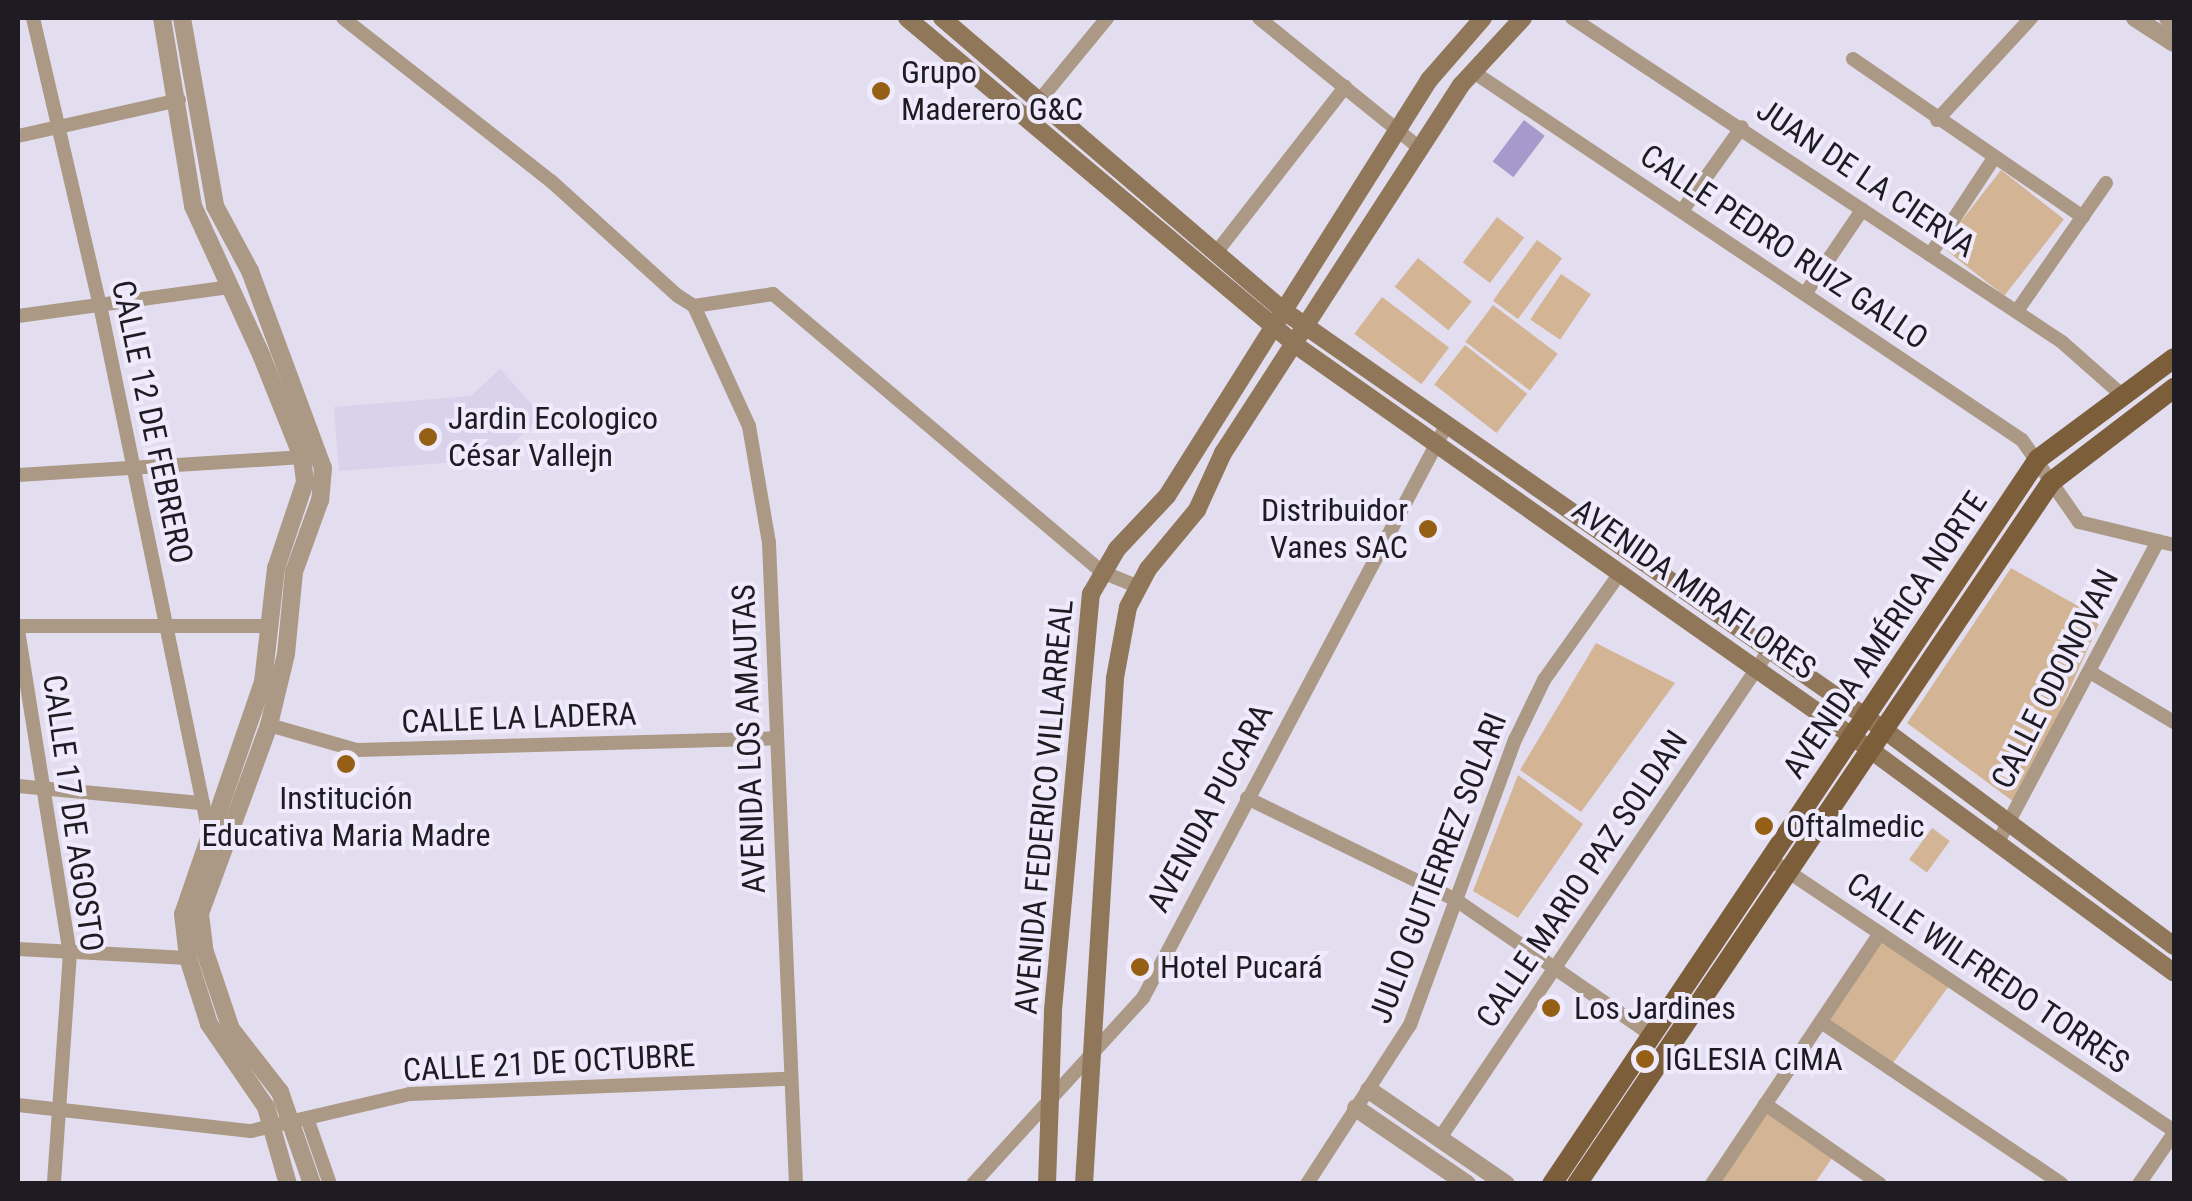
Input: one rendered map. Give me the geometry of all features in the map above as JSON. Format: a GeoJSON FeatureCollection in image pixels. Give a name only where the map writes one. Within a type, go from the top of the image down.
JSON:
{"type":"FeatureCollection","features":[{"type":"Feature","properties":{"kind":"main road"},"geometry":{"type":"LineString","coordinates":[[907,18],[1025,118],[1279,319]]}},
{"type":"Feature","properties":{"kind":"main road"},"geometry":{"type":"LineString","coordinates":[[942,18],[1215,254],[1279,319]]}},
{"type":"Feature","properties":{"kind":"main road","name":"AVENIDA FEDERICO VILLARREAL"},"geometry":{"type":"LineString","coordinates":[[1048,1184],[1086,626],[1102,572],[1167,496],[1397,130],[1438,68],[1483,18]]}},
{"type":"Feature","properties":{"kind":"main road"},"geometry":{"type":"LineString","coordinates":[[1304,324],[1472,70],[1524,18]]}},
{"type":"Feature","properties":{"kind":"main road","name":"AVENIDA MIRAFLORES"},"geometry":{"type":"LineString","coordinates":[[1279,319],[1304,324],[1770,649],[2174,946]]}},
{"type":"Feature","properties":{"kind":"main road","name":"AVENIDA MIRAFLORES"},"geometry":{"type":"LineString","coordinates":[[1279,319],[1296,346],[1861,743],[2174,973]]}},
{"type":"Feature","properties":{"kind":"main road","name":"AVENIDA FEDERICO VILLARREAL"},"geometry":{"type":"LineString","coordinates":[[1084,1184],[1089,1058],[1115,678],[1122,626],[1137,586],[1190,520],[1224,453],[1296,346],[1304,324]]}},
{"type":"Feature","properties":{"kind":"main road","name":"AVENIDA AMÉRICA NORTE"},"geometry":{"type":"LineString","coordinates":[[1875,723],[2038,459],[2174,358]]}},
{"type":"Feature","properties":{"kind":"main road","name":"AVENIDA AMÉRICA NORTE"},"geometry":{"type":"LineString","coordinates":[[1577,1184],[1861,743],[2051,482],[2174,388]]}},
{"type":"Feature","properties":{"kind":"main road"},"geometry":{"type":"LineString","coordinates":[[1615,570],[1623,547]]}},
{"type":"Feature","properties":{"kind":"main road","name":"AVENIDA AMÉRICA NORTE"},"geometry":{"type":"LineString","coordinates":[[1552,1184],[1652,1035],[1779,865]]}},
{"type":"Feature","properties":{"kind":"street","name":"CALLE 12 DE FEBRERO"},"geometry":{"type":"LineString","coordinates":[[33,18],[100,305],[210,839]]}},
{"type":"Feature","properties":{"kind":"street"},"geometry":{"type":"LineString","coordinates":[[162,18],[194,206],[302,457],[305,482],[276,568],[264,682],[183,914],[188,958],[209,1024],[290,1121],[330,1184]]}},
{"type":"Feature","properties":{"kind":"street"},"geometry":{"type":"LineString","coordinates":[[182,18],[215,206],[250,271],[323,468],[320,500],[294,572],[286,654],[269,725],[200,914],[204,949],[232,1029],[280,1092],[312,1184]]}},
{"type":"Feature","properties":{"kind":"street","name":"AVENIDA LOS AMAUTAS"},"geometry":{"type":"LineString","coordinates":[[343,18],[551,181],[694,306],[749,426],[769,543],[788,1079],[796,1184]]}},
{"type":"Feature","properties":{"kind":"street"},"geometry":{"type":"LineString","coordinates":[[1025,118],[1107,18]]}},
{"type":"Feature","properties":{"kind":"street"},"geometry":{"type":"LineString","coordinates":[[1259,18],[1421,149]]}},
{"type":"Feature","properties":{"kind":"street","name":"JUAN DE LA CIERVA"},"geometry":{"type":"LineString","coordinates":[[1572,18],[1742,126],[2017,311],[2122,395]]}},
{"type":"Feature","properties":{"kind":"street"},"geometry":{"type":"LineString","coordinates":[[1938,120],[2030,18]]}},
{"type":"Feature","properties":{"kind":"street"},"geometry":{"type":"LineString","coordinates":[[2135,18],[2174,42]]}},
{"type":"Feature","properties":{"kind":"street"},"geometry":{"type":"LineString","coordinates":[[2168,18],[2174,22]]}},
{"type":"Feature","properties":{"kind":"street"},"geometry":{"type":"LineString","coordinates":[[1853,59],[2083,217]]}},
{"type":"Feature","properties":{"kind":"street","name":"CALLE PEDRO RUIZ GALLO"},"geometry":{"type":"LineString","coordinates":[[1472,70],[2022,440],[2079,522],[2174,545]]}},
{"type":"Feature","properties":{"kind":"street"},"geometry":{"type":"LineString","coordinates":[[1215,254],[1345,87]]}},
{"type":"Feature","properties":{"kind":"street"},"geometry":{"type":"LineString","coordinates":[[18,136],[179,100]]}},
{"type":"Feature","properties":{"kind":"street"},"geometry":{"type":"LineString","coordinates":[[1682,211],[1742,126]]}},
{"type":"Feature","properties":{"kind":"street"},"geometry":{"type":"LineString","coordinates":[[1930,255],[1994,158]]}},
{"type":"Feature","properties":{"kind":"street"},"geometry":{"type":"LineString","coordinates":[[2017,311],[2106,183]]}},
{"type":"Feature","properties":{"kind":"street"},"geometry":{"type":"LineString","coordinates":[[1805,294],[1862,210]]}},
{"type":"Feature","properties":{"kind":"street"},"geometry":{"type":"LineString","coordinates":[[18,316],[232,287]]}},
{"type":"Feature","properties":{"kind":"street"},"geometry":{"type":"LineString","coordinates":[[694,306],[772,294],[1102,572],[1137,586]]}},
{"type":"Feature","properties":{"kind":"street","name":"AVENIDA PUCARA"},"geometry":{"type":"LineString","coordinates":[[973,1184],[1142,998],[1433,442],[1446,424]]}},
{"type":"Feature","properties":{"kind":"street"},"geometry":{"type":"LineString","coordinates":[[18,476],[302,457]]}},
{"type":"Feature","properties":{"kind":"street","name":"CALLE ODONOVAN"},"geometry":{"type":"LineString","coordinates":[[1998,842],[2011,824],[2158,541]]}},
{"type":"Feature","properties":{"kind":"street","name":"JULIO GUTIERREZ SOLARI"},"geometry":{"type":"LineString","coordinates":[[1306,1184],[1410,1025],[1544,680],[1615,570]]}},
{"type":"Feature","properties":{"kind":"street"},"geometry":{"type":"LineString","coordinates":[[18,628],[270,626]]}},
{"type":"Feature","properties":{"kind":"street","name":"CALLE 17 DE AGOSTO"},"geometry":{"type":"LineString","coordinates":[[18,628],[70,953],[54,1184]]}},
{"type":"Feature","properties":{"kind":"street","name":"CALLE MARIO PAZ SOLDAN"},"geometry":{"type":"LineString","coordinates":[[1440,1138],[1770,649]]}},
{"type":"Feature","properties":{"kind":"street"},"geometry":{"type":"LineString","coordinates":[[2090,672],[2174,722]]}},
{"type":"Feature","properties":{"kind":"street","name":"CALLE LA LADERA"},"geometry":{"type":"LineString","coordinates":[[269,725],[357,750],[776,738]]}},
{"type":"Feature","properties":{"kind":"street"},"geometry":{"type":"LineString","coordinates":[[18,786],[203,803]]}},
{"type":"Feature","properties":{"kind":"street"},"geometry":{"type":"LineString","coordinates":[[1247,798],[1456,900],[1652,1035]]}},
{"type":"Feature","properties":{"kind":"street","name":"CALLE WILFREDO TORRES"},"geometry":{"type":"LineString","coordinates":[[1779,865],[2174,1132]]}},
{"type":"Feature","properties":{"kind":"street"},"geometry":{"type":"LineString","coordinates":[[1712,1184],[1880,933]]}},
{"type":"Feature","properties":{"kind":"street"},"geometry":{"type":"LineString","coordinates":[[18,949],[188,958]]}},
{"type":"Feature","properties":{"kind":"street"},"geometry":{"type":"LineString","coordinates":[[1821,1022],[2062,1184]]}},
{"type":"Feature","properties":{"kind":"street","name":"CALLE 21 DE OCTUBRE"},"geometry":{"type":"LineString","coordinates":[[18,1105],[251,1131],[410,1094],[788,1079]]}},
{"type":"Feature","properties":{"kind":"street"},"geometry":{"type":"LineString","coordinates":[[1369,1090],[1506,1184]]}},
{"type":"Feature","properties":{"kind":"street"},"geometry":{"type":"LineString","coordinates":[[1765,1104],[1880,1184]]}},
{"type":"Feature","properties":{"kind":"street"},"geometry":{"type":"LineString","coordinates":[[1356,1108],[1467,1184]]}},
{"type":"Feature","properties":{"kind":"street"},"geometry":{"type":"LineString","coordinates":[[288,1184],[290,1121]]}},
{"type":"Feature","properties":{"kind":"street"},"geometry":{"type":"LineString","coordinates":[[2139,1184],[2174,1132]]}},
{"type":"Feature","properties":{"kind":"shaded area"},"geometry":{"type":"Polygon","coordinates":[[[1524,120],[1545,136],[1513,177],[1493,162],[1524,120]]]}},
{"type":"Feature","properties":{"kind":"shaded area"},"geometry":{"type":"Polygon","coordinates":[[[2001,170],[2064,219],[2004,296],[1941,246],[2001,170]]]}},
{"type":"Feature","properties":{"kind":"shaded area"},"geometry":{"type":"Polygon","coordinates":[[[1497,217],[1524,237],[1490,283],[1463,263],[1497,217]]]}},
{"type":"Feature","properties":{"kind":"shaded area"},"geometry":{"type":"Polygon","coordinates":[[[1537,240],[1562,258],[1518,319],[1493,301],[1537,240]]]}},
{"type":"Feature","properties":{"kind":"shaded area"},"geometry":{"type":"Polygon","coordinates":[[[1418,258],[1472,301],[1448,330],[1395,287],[1418,258]]]}},
{"type":"Feature","properties":{"kind":"shaded area"},"geometry":{"type":"Polygon","coordinates":[[[1561,274],[1591,294],[1560,340],[1530,320],[1561,274]]]}},
{"type":"Feature","properties":{"kind":"shaded area"},"geometry":{"type":"Polygon","coordinates":[[[1382,297],[1449,348],[1421,384],[1354,334],[1382,297]]]}},
{"type":"Feature","properties":{"kind":"shaded area"},"geometry":{"type":"Polygon","coordinates":[[[1493,305],[1558,354],[1530,390],[1465,342],[1493,305]]]}},
{"type":"Feature","properties":{"kind":"shaded area"},"geometry":{"type":"Polygon","coordinates":[[[1465,345],[1527,394],[1496,433],[1434,384],[1465,345]]]}},
{"type":"Feature","properties":{"kind":"shaded area","name":"Jardin Ecologico César Vallejn"},"geometry":{"type":"Polygon","coordinates":[[[500,369],[542,416],[496,459],[339,471],[334,407],[471,396],[500,369]]]}},
{"type":"Feature","properties":{"kind":"shaded area"},"geometry":{"type":"Polygon","coordinates":[[[2011,568],[2101,619],[2018,805],[1907,723],[2011,568]]]}},
{"type":"Feature","properties":{"kind":"shaded area"},"geometry":{"type":"Polygon","coordinates":[[[1596,643],[1675,683],[1581,812],[1520,770],[1596,643]]]}},
{"type":"Feature","properties":{"kind":"shaded area"},"geometry":{"type":"Polygon","coordinates":[[[1518,775],[1583,824],[1518,918],[1473,891],[1518,775]]]}},
{"type":"Feature","properties":{"kind":"shaded area"},"geometry":{"type":"Polygon","coordinates":[[[1932,828],[1950,841],[1927,872],[1909,860],[1932,828]]]}},
{"type":"Feature","properties":{"kind":"shaded area"},"geometry":{"type":"Polygon","coordinates":[[[1887,935],[1952,982],[1891,1066],[1826,1019],[1887,935]]]}},
{"type":"Feature","properties":{"kind":"shaded area"},"geometry":{"type":"Polygon","coordinates":[[[1767,1112],[1832,1158],[1815,1183],[1719,1184],[1767,1112]]]}},
{"type":"Feature","properties":{"kind":"place","name":"Grupo Maderero G&C"},"geometry":{"type":"Point","coordinates":[881,91]}},
{"type":"Feature","properties":{"kind":"place","name":"Jardin Ecologico César Vallejn"},"geometry":{"type":"Point","coordinates":[428,437]}},
{"type":"Feature","properties":{"kind":"place","name":"Distribuidor Vanes SAC"},"geometry":{"type":"Point","coordinates":[1428,529]}},
{"type":"Feature","properties":{"kind":"place","name":"Institución Educativa Maria Madre"},"geometry":{"type":"Point","coordinates":[346,764]}},
{"type":"Feature","properties":{"kind":"place","name":"Oftalmedic"},"geometry":{"type":"Point","coordinates":[1764,826]}},
{"type":"Feature","properties":{"kind":"place","name":"Hotel Pucará"},"geometry":{"type":"Point","coordinates":[1140,967]}},
{"type":"Feature","properties":{"kind":"place","name":"Los Jardines"},"geometry":{"type":"Point","coordinates":[1551,1008]}},
{"type":"Feature","properties":{"kind":"place","name":"IGLESIA CIMA"},"geometry":{"type":"Point","coordinates":[1645,1059]}}]}
